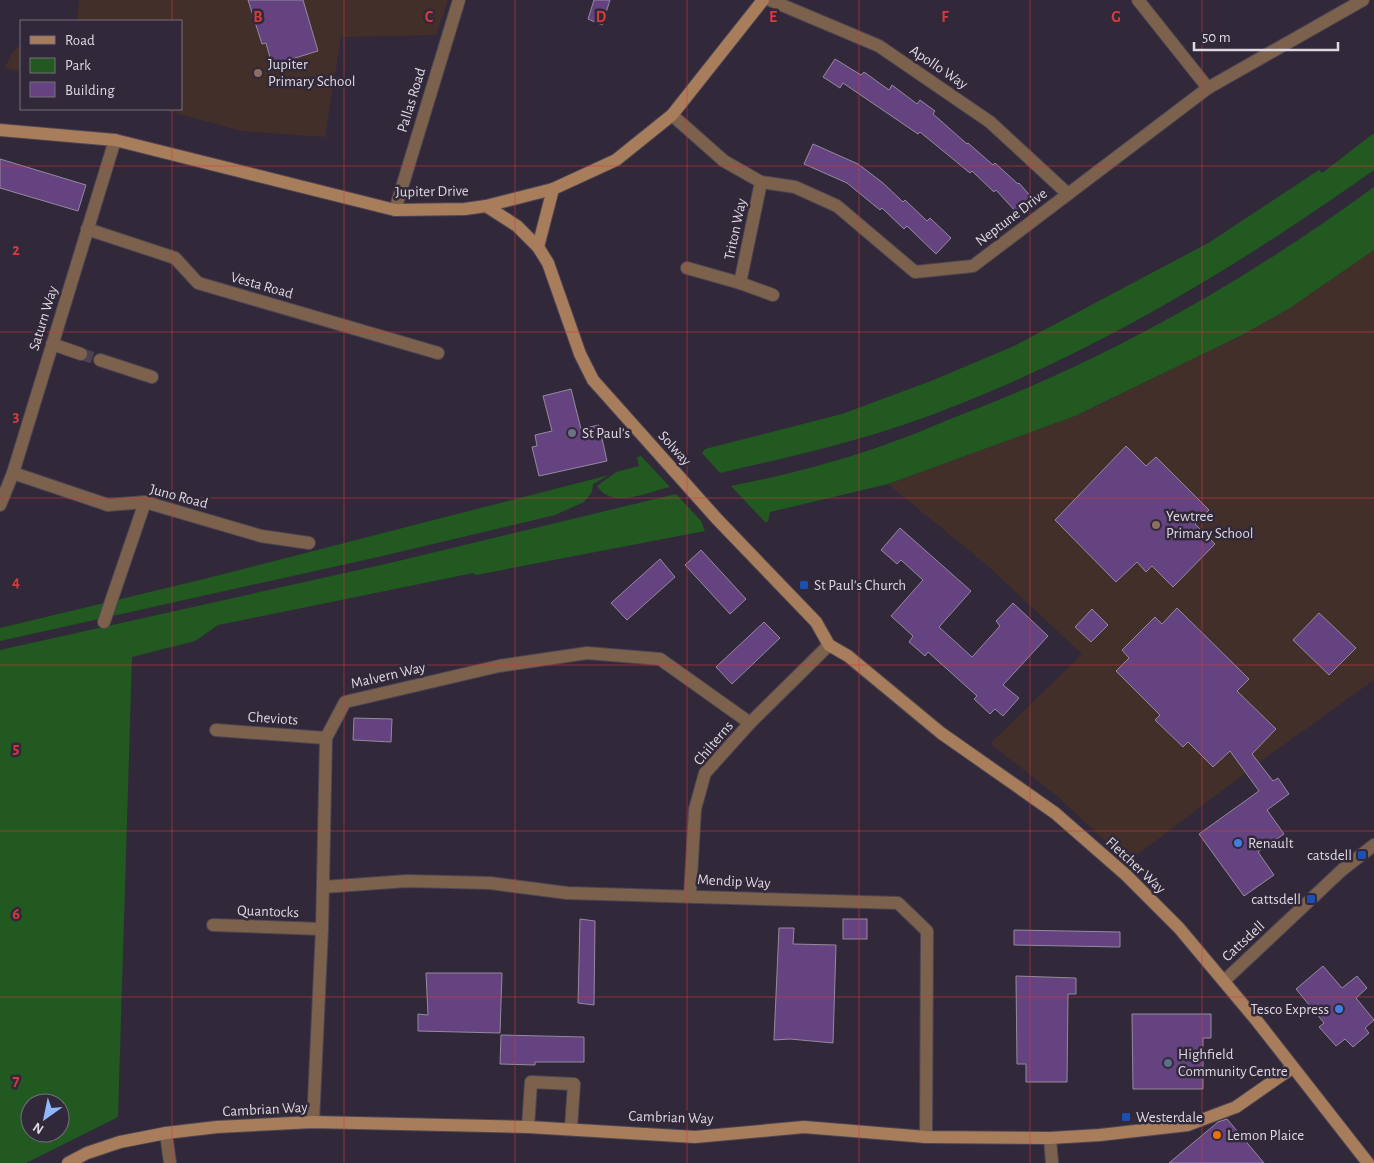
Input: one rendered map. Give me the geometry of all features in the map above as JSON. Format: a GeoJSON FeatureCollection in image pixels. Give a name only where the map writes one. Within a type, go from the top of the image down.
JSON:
{"type":"FeatureCollection","features":[{"type":"Feature","properties":{"kind":"street","name":"Pallas Road"},"geometry":{"type":"LineString","coordinates":[[395,210],[458,0]]}},
{"type":"Feature","properties":{"kind":"street","name":"Jupiter Drive"},"geometry":{"type":"LineString","coordinates":[[0,130],[115,140],[395,210],[465,209],[486,206],[553,189],[616,160],[672,115],[763,0]]}},
{"type":"Feature","properties":{"kind":"street","name":"Apollo Way"},"geometry":{"type":"LineString","coordinates":[[770,0],[879,46],[990,122],[1068,194]]}},
{"type":"Feature","properties":{"kind":"street"},"geometry":{"type":"LineString","coordinates":[[1138,0],[1208,88]]}},
{"type":"Feature","properties":{"kind":"street","name":"Neptune Drive"},"geometry":{"type":"LineString","coordinates":[[672,115],[724,161],[761,182],[796,187],[836,206],[915,272],[973,266],[1208,88],[1347,4],[1363,0]]}},
{"type":"Feature","properties":{"kind":"street","name":"Saturn Way"},"geometry":{"type":"LineString","coordinates":[[0,505],[13,473],[115,140]]}},
{"type":"Feature","properties":{"kind":"street","name":"Triton Way"},"geometry":{"type":"LineString","coordinates":[[740,282],[761,182]]}},
{"type":"Feature","properties":{"kind":"street"},"geometry":{"type":"LineString","coordinates":[[538,247],[553,189]]}},
{"type":"Feature","properties":{"kind":"street","name":"Solway"},"geometry":{"type":"LineString","coordinates":[[486,206],[517,226],[538,247],[548,263],[577,346],[593,380],[717,519],[816,622],[829,645]]}},
{"type":"Feature","properties":{"kind":"street","name":"Vesta Road"},"geometry":{"type":"LineString","coordinates":[[87,229],[175,258],[198,283],[438,353]]}},
{"type":"Feature","properties":{"kind":"street","name":"Triton Way"},"geometry":{"type":"LineString","coordinates":[[688,268],[740,282],[773,295]]}},
{"type":"Feature","properties":{"kind":"street"},"geometry":{"type":"LineString","coordinates":[[52,344],[81,354]]}},
{"type":"Feature","properties":{"kind":"street"},"geometry":{"type":"LineString","coordinates":[[100,360],[152,377]]}},
{"type":"Feature","properties":{"kind":"street","name":"Juno Road"},"geometry":{"type":"LineString","coordinates":[[13,473],[108,505],[145,502],[261,536],[309,542]]}},
{"type":"Feature","properties":{"kind":"street"},"geometry":{"type":"LineString","coordinates":[[104,622],[145,502]]}},
{"type":"Feature","properties":{"kind":"street","name":"Chilterns"},"geometry":{"type":"LineString","coordinates":[[690,895],[695,810],[706,773],[750,723],[829,645]]}},
{"type":"Feature","properties":{"kind":"street","name":"Fletcher Way"},"geometry":{"type":"LineString","coordinates":[[829,645],[848,656],[933,727],[1055,813],[1126,875],[1179,928],[1224,981],[1368,1163]]}},
{"type":"Feature","properties":{"kind":"street","name":"Malvern Way"},"geometry":{"type":"LineString","coordinates":[[313,1122],[322,929],[326,738],[345,702],[499,666],[587,653],[660,659],[750,723]]}},
{"type":"Feature","properties":{"kind":"street","name":"Cheviots"},"geometry":{"type":"LineString","coordinates":[[216,730],[326,738]]}},
{"type":"Feature","properties":{"kind":"street","name":"Cattsdell"},"geometry":{"type":"LineString","coordinates":[[1224,981],[1342,870],[1374,846]]}},
{"type":"Feature","properties":{"kind":"street","name":"Mendip Way"},"geometry":{"type":"LineString","coordinates":[[323,887],[407,881],[481,882],[567,893],[690,895],[898,903],[927,931],[926,1137]]}},
{"type":"Feature","properties":{"kind":"street","name":"Quantocks"},"geometry":{"type":"LineString","coordinates":[[213,925],[322,929]]}},
{"type":"Feature","properties":{"kind":"street","name":"Cambrian Way"},"geometry":{"type":"LineString","coordinates":[[68,1163],[87,1153],[120,1142],[166,1133],[217,1127],[313,1122],[571,1128],[695,1137],[804,1127],[926,1137],[1050,1138],[1188,1125],[1236,1107],[1292,1068]]}},
{"type":"Feature","properties":{"kind":"street"},"geometry":{"type":"LineString","coordinates":[[528,1127],[531,1082],[574,1084],[571,1128]]}},
{"type":"Feature","properties":{"kind":"street"},"geometry":{"type":"LineString","coordinates":[[166,1133],[170,1163]]}},
{"type":"Feature","properties":{"kind":"street"},"geometry":{"type":"LineString","coordinates":[[1050,1138],[1052,1163]]}},
{"type":"Feature","properties":{"kind":"shaded area","name":"Jupiter Primary School"},"geometry":{"type":"Polygon","coordinates":[[[79,0],[448,0],[436,35],[341,37],[325,137],[242,131],[164,110],[182,110],[182,20],[77,20],[79,0]]]}},
{"type":"Feature","properties":{"kind":"shaded area"},"geometry":{"type":"Polygon","coordinates":[[[20,45],[20,72],[5,68],[12,53],[20,45]]]}},
{"type":"Feature","properties":{"kind":"shaded area","name":"Yewtree Primary School"},"geometry":{"type":"Polygon","coordinates":[[[1374,250],[1374,680],[1268,756],[1128,862],[1056,795],[990,744],[1082,654],[988,566],[888,484],[1075,416],[1242,335],[1290,308],[1374,250]]]}},
{"type":"Feature","properties":{"kind":"green space"},"geometry":{"type":"Polygon","coordinates":[[[1374,133],[1374,170],[1206,281],[1088,346],[1028,375],[966,402],[903,425],[789,457],[720,473],[702,453],[705,449],[842,414],[931,381],[1014,346],[1210,242],[1319,170],[1322,173],[1374,133]]]}},
{"type":"Feature","properties":{"kind":"green space"},"geometry":{"type":"Polygon","coordinates":[[[1374,187],[1374,250],[1290,308],[1242,335],[1075,416],[888,484],[770,512],[768,522],[765,522],[731,486],[814,467],[855,455],[911,435],[1068,370],[1174,316],[1225,286],[1276,255],[1374,187]]]}},
{"type":"Feature","properties":{"kind":"green space"},"geometry":{"type":"Polygon","coordinates":[[[641,456],[670,487],[621,498],[612,497],[604,493],[597,486],[616,472],[639,466],[637,457],[641,456]]]}},
{"type":"Feature","properties":{"kind":"green space"},"geometry":{"type":"Polygon","coordinates":[[[609,475],[593,484],[592,492],[584,502],[555,515],[378,557],[0,641],[0,628],[204,579],[609,475]]]}},
{"type":"Feature","properties":{"kind":"green space"},"geometry":{"type":"Polygon","coordinates":[[[676,494],[701,521],[705,531],[476,575],[473,573],[218,625],[195,641],[132,657],[118,1117],[70,1141],[70,1093],[20,1093],[20,1143],[66,1143],[26,1163],[0,1163],[0,650],[390,563],[676,494]]]}},
{"type":"Feature","properties":{"kind":"building"},"geometry":{"type":"Polygon","coordinates":[[[248,0],[303,0],[318,51],[272,65],[266,43],[262,44],[248,0]]]}},
{"type":"Feature","properties":{"kind":"building"},"geometry":{"type":"Polygon","coordinates":[[[594,0],[610,0],[602,25],[588,19],[594,0]]]}},
{"type":"Feature","properties":{"kind":"building"},"geometry":{"type":"Polygon","coordinates":[[[835,59],[861,75],[864,72],[889,90],[892,85],[917,104],[920,100],[935,111],[933,114],[967,144],[993,165],[995,163],[1019,183],[1033,199],[1017,213],[996,190],[994,192],[972,171],[970,173],[920,132],[918,134],[843,83],[840,88],[823,77],[835,59]]]}},
{"type":"Feature","properties":{"kind":"building"},"geometry":{"type":"Polygon","coordinates":[[[813,144],[858,164],[883,183],[903,202],[905,200],[927,221],[930,218],[951,238],[936,254],[907,226],[904,229],[882,208],[880,210],[847,183],[804,164],[813,144]]]}},
{"type":"Feature","properties":{"kind":"building"},"geometry":{"type":"Polygon","coordinates":[[[0,159],[86,185],[78,211],[0,188],[0,159]]]}},
{"type":"Feature","properties":{"kind":"building","name":"St Paul's"},"geometry":{"type":"Polygon","coordinates":[[[571,389],[581,429],[599,425],[607,461],[539,476],[532,447],[537,446],[535,435],[552,431],[543,396],[571,389]]]}},
{"type":"Feature","properties":{"kind":"building"},"geometry":{"type":"Polygon","coordinates":[[[1126,446],[1146,466],[1156,457],[1209,510],[1195,524],[1215,544],[1173,587],[1152,566],[1146,572],[1137,562],[1116,582],[1055,520],[1126,446]]]}},
{"type":"Feature","properties":{"kind":"building"},"geometry":{"type":"Polygon","coordinates":[[[900,528],[971,591],[939,627],[972,657],[1000,626],[996,621],[1013,603],[1048,636],[1003,685],[1019,698],[1003,716],[995,709],[990,714],[974,699],[977,696],[928,652],[925,656],[909,642],[913,636],[891,616],[923,580],[901,560],[897,564],[881,550],[900,528]]]}},
{"type":"Feature","properties":{"kind":"building"},"geometry":{"type":"Polygon","coordinates":[[[701,550],[746,599],[730,614],[685,565],[701,550]]]}},
{"type":"Feature","properties":{"kind":"building"},"geometry":{"type":"Polygon","coordinates":[[[660,559],[675,577],[627,620],[611,603],[660,559]]]}},
{"type":"Feature","properties":{"kind":"building"},"geometry":{"type":"Polygon","coordinates":[[[1177,608],[1249,679],[1237,691],[1276,729],[1252,754],[1273,781],[1278,778],[1289,794],[1267,810],[1284,834],[1258,852],[1274,875],[1244,896],[1199,834],[1259,791],[1230,751],[1213,767],[1188,742],[1183,747],[1155,720],[1160,715],[1116,671],[1129,658],[1122,650],[1155,617],[1162,624],[1177,608]]]}},
{"type":"Feature","properties":{"kind":"building"},"geometry":{"type":"Polygon","coordinates":[[[1092,609],[1108,625],[1091,642],[1075,627],[1092,609]]]}},
{"type":"Feature","properties":{"kind":"building"},"geometry":{"type":"Polygon","coordinates":[[[1319,613],[1356,648],[1329,675],[1293,640],[1319,613]]]}},
{"type":"Feature","properties":{"kind":"building"},"geometry":{"type":"Polygon","coordinates":[[[764,622],[780,638],[732,684],[716,667],[764,622]]]}},
{"type":"Feature","properties":{"kind":"building"},"geometry":{"type":"Polygon","coordinates":[[[354,718],[392,719],[391,742],[353,740],[354,718]]]}},
{"type":"Feature","properties":{"kind":"building"},"geometry":{"type":"Polygon","coordinates":[[[580,919],[595,921],[594,1005],[578,1003],[580,919]]]}},
{"type":"Feature","properties":{"kind":"building"},"geometry":{"type":"Polygon","coordinates":[[[843,919],[867,919],[867,939],[843,939],[843,919]]]}},
{"type":"Feature","properties":{"kind":"building"},"geometry":{"type":"Polygon","coordinates":[[[779,928],[794,928],[793,944],[836,945],[833,1043],[790,1039],[774,1040],[779,928]]]}},
{"type":"Feature","properties":{"kind":"building"},"geometry":{"type":"Polygon","coordinates":[[[1014,930],[1120,932],[1120,947],[1014,945],[1014,930]]]}},
{"type":"Feature","properties":{"kind":"building","name":"Tesco Express"},"geometry":{"type":"Polygon","coordinates":[[[1323,966],[1342,988],[1357,976],[1367,988],[1356,998],[1374,1020],[1365,1028],[1369,1033],[1353,1047],[1345,1039],[1336,1046],[1319,1027],[1324,1023],[1296,989],[1323,966]]]}},
{"type":"Feature","properties":{"kind":"building"},"geometry":{"type":"Polygon","coordinates":[[[426,973],[502,973],[500,1033],[418,1031],[418,1014],[428,1015],[426,973]]]}},
{"type":"Feature","properties":{"kind":"building"},"geometry":{"type":"Polygon","coordinates":[[[1016,976],[1076,978],[1076,994],[1068,994],[1067,1082],[1026,1082],[1026,1064],[1017,1064],[1016,976]]]}},
{"type":"Feature","properties":{"kind":"building","name":"Highfield Community Centre"},"geometry":{"type":"Polygon","coordinates":[[[1132,1014],[1211,1014],[1211,1038],[1203,1038],[1203,1089],[1133,1089],[1132,1014]]]}},
{"type":"Feature","properties":{"kind":"building"},"geometry":{"type":"Polygon","coordinates":[[[501,1035],[584,1037],[584,1062],[535,1062],[535,1065],[500,1064],[501,1035]]]}},
{"type":"Feature","properties":{"kind":"building"},"geometry":{"type":"Polygon","coordinates":[[[1227,1119],[1264,1163],[1169,1163],[1218,1122],[1227,1119]]]}},
{"type":"Feature","properties":{"kind":"tunnel"},"geometry":{"type":"LineString","coordinates":[[81,354],[100,360]]}},
{"type":"Feature","properties":{"kind":"place","name":"Jupiter Primary School"},"geometry":{"type":"Point","coordinates":[258,73]}},
{"type":"Feature","properties":{"kind":"place","name":"St Paul's"},"geometry":{"type":"Point","coordinates":[572,433]}},
{"type":"Feature","properties":{"kind":"place","name":"Yewtree Primary School"},"geometry":{"type":"Point","coordinates":[1156,525]}},
{"type":"Feature","properties":{"kind":"place","name":"St Paul's Church"},"geometry":{"type":"Point","coordinates":[804,585]}},
{"type":"Feature","properties":{"kind":"place","name":"Renault"},"geometry":{"type":"Point","coordinates":[1238,843]}},
{"type":"Feature","properties":{"kind":"place","name":"catsdell"},"geometry":{"type":"Point","coordinates":[1362,855]}},
{"type":"Feature","properties":{"kind":"place","name":"cattsdell"},"geometry":{"type":"Point","coordinates":[1311,899]}},
{"type":"Feature","properties":{"kind":"place","name":"Tesco Express"},"geometry":{"type":"Point","coordinates":[1339,1009]}},
{"type":"Feature","properties":{"kind":"place","name":"Highfield Community Centre"},"geometry":{"type":"Point","coordinates":[1168,1063]}},
{"type":"Feature","properties":{"kind":"place","name":"Westerdale"},"geometry":{"type":"Point","coordinates":[1126,1117]}},
{"type":"Feature","properties":{"kind":"place","name":"Lemon Plaice"},"geometry":{"type":"Point","coordinates":[1217,1135]}}]}
